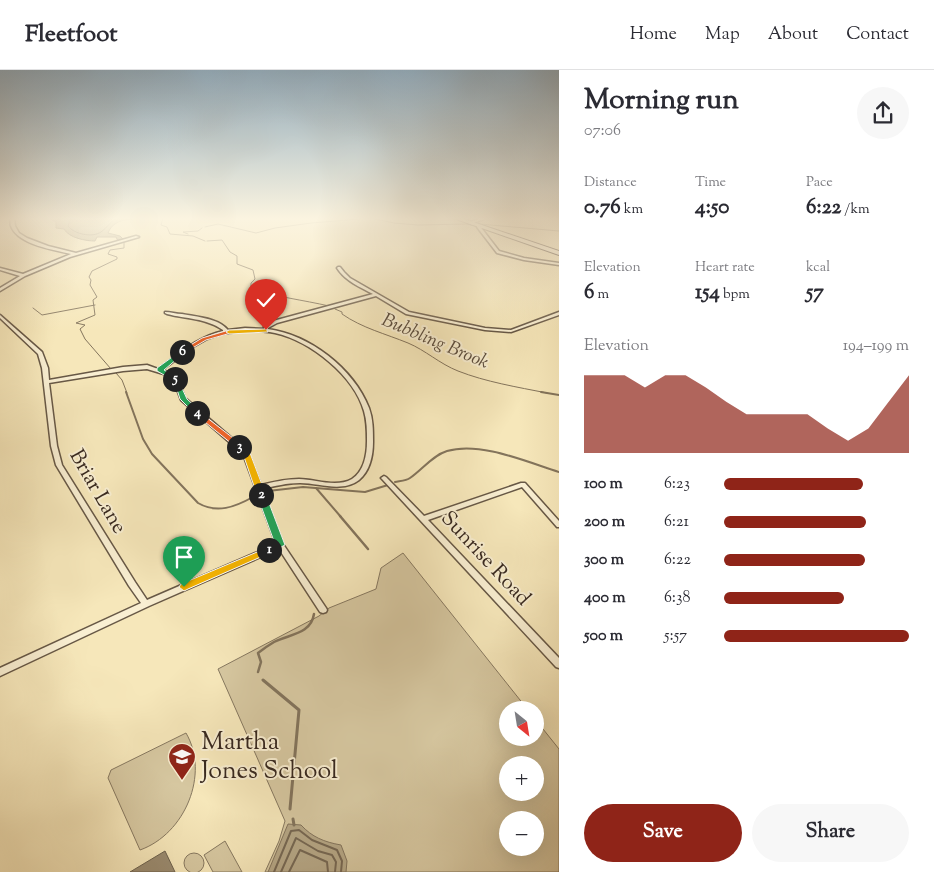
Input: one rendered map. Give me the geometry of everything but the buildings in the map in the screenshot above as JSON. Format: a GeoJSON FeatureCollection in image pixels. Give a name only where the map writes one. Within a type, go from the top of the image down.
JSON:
{"type":"FeatureCollection","features":[{"type":"Feature","properties":{"kind":"street"},"geometry":{"type":"LineString","coordinates":[[0,290],[24,275],[72,255]]}},
{"type":"Feature","properties":{"kind":"street"},"geometry":{"type":"LineString","coordinates":[[511,255],[559,264]]}},
{"type":"Feature","properties":{"kind":"street"},"geometry":{"type":"LineString","coordinates":[[339,268],[348,279],[408,313],[502,332],[524,327],[559,313]]}},
{"type":"Feature","properties":{"kind":"street"},"geometry":{"type":"LineString","coordinates":[[0,269],[24,275]]}},
{"type":"Feature","properties":{"kind":"street"},"geometry":{"type":"LineString","coordinates":[[266,330],[266,327],[275,322],[375,295]]}},
{"type":"Feature","properties":{"kind":"street"},"geometry":{"type":"LineString","coordinates":[[167,313],[203,319],[219,324],[226,332]]}},
{"type":"Feature","properties":{"kind":"street","name":"Briar Lane"},"geometry":{"type":"LineString","coordinates":[[0,316],[40,353],[44,360],[56,456],[132,584],[146,604]]}},
{"type":"Feature","properties":{"kind":"street"},"geometry":{"type":"LineString","coordinates":[[159,370],[194,344],[213,336],[226,332],[266,330],[298,340],[326,357],[341,370],[355,387],[367,408],[370,446],[364,470],[354,481],[340,484],[301,481],[259,487]]}},
{"type":"Feature","properties":{"kind":"street"},"geometry":{"type":"LineString","coordinates":[[46,382],[123,369],[147,367],[159,370],[174,378],[183,399],[205,420],[246,453],[280,545],[323,610]]}},
{"type":"Feature","properties":{"kind":"street","name":"Sunrise Road"},"geometry":{"type":"LineString","coordinates":[[384,478],[559,664]]}},
{"type":"Feature","properties":{"kind":"street"},"geometry":{"type":"LineString","coordinates":[[424,519],[523,484],[559,525]]}},
{"type":"Feature","properties":{"kind":"street"},"geometry":{"type":"LineString","coordinates":[[0,672],[146,604],[280,545]]}},
{"type":"Feature","properties":{"kind":"shaded area"},"geometry":{"type":"Polygon","coordinates":[[[403,553],[521,701],[499,701],[499,746],[544,746],[544,730],[559,749],[559,872],[265,872],[279,841],[285,821],[218,669],[319,616],[329,608],[376,589],[381,568],[403,553]]]}},
{"type":"Feature","properties":{"kind":"shaded area"},"geometry":{"type":"Polygon","coordinates":[[[186,733],[193,749],[195,766],[194,784],[189,801],[181,817],[170,831],[156,842],[140,850],[108,778],[111,770],[186,733]]]}},
{"type":"Feature","properties":{"kind":"shaded area"},"geometry":{"type":"Polygon","coordinates":[[[225,841],[242,872],[213,872],[204,855],[225,841]]]}},
{"type":"Feature","properties":{"kind":"shaded area"},"geometry":{"type":"Polygon","coordinates":[[[194,853],[201,856],[204,863],[201,870],[194,873],[187,870],[184,863],[187,856],[194,853]]]}},
{"type":"Feature","properties":{"kind":"water"},"geometry":{"type":"Polygon","coordinates":[[[288,824],[301,825],[309,833],[319,838],[341,845],[347,861],[346,872],[268,872],[288,824]]]}},
{"type":"Feature","properties":{"kind":"waterway"},"geometry":{"type":"LineString","coordinates":[[94,305],[93,300],[97,297],[90,285],[91,280],[89,277],[92,271],[117,259],[117,257],[112,255]]}},
{"type":"Feature","properties":{"kind":"waterway","name":"Bubbling Brook"},"geometry":{"type":"LineString","coordinates":[[236,255],[237,264],[253,270],[255,279],[251,283],[251,289],[329,306]]}},
{"type":"Feature","properties":{"kind":"waterway"},"geometry":{"type":"LineString","coordinates":[[33,308],[42,315],[94,305]]}},
{"type":"Feature","properties":{"kind":"waterway"},"geometry":{"type":"LineString","coordinates":[[94,305],[95,315],[76,323],[85,325],[80,329],[85,339],[111,369]]}},
{"type":"Feature","properties":{"kind":"waterway","name":"Bubbling Brook"},"geometry":{"type":"LineString","coordinates":[[335,309],[358,323],[414,346],[458,371],[491,381],[547,393]]}},
{"type":"Feature","properties":{"kind":"waterway"},"geometry":{"type":"LineString","coordinates":[[116,373],[122,380],[127,393]]}},
{"type":"Feature","properties":{"kind":"waterway"},"geometry":{"type":"LineString","coordinates":[[126,392],[143,439],[152,454],[198,503],[219,509],[239,504],[253,497]]}},
{"type":"Feature","properties":{"kind":"waterway","name":"Bubbling Brook"},"geometry":{"type":"LineString","coordinates":[[541,392],[547,393]]}},
{"type":"Feature","properties":{"kind":"waterway","name":"Bubbling Brook"},"geometry":{"type":"LineString","coordinates":[[547,393],[559,395]]}},
{"type":"Feature","properties":{"kind":"waterway"},"geometry":{"type":"LineString","coordinates":[[395,482],[410,478],[442,453],[460,449],[474,449],[503,454],[559,472]]}},
{"type":"Feature","properties":{"kind":"waterway"},"geometry":{"type":"LineString","coordinates":[[316,488],[365,492],[388,485]]}},
{"type":"Feature","properties":{"kind":"waterway"},"geometry":{"type":"LineString","coordinates":[[268,491],[303,487],[316,488]]}},
{"type":"Feature","properties":{"kind":"waterway"},"geometry":{"type":"LineString","coordinates":[[316,488],[341,517]]}},
{"type":"Feature","properties":{"kind":"waterway"},"geometry":{"type":"LineString","coordinates":[[340,516],[368,549]]}},
{"type":"Feature","properties":{"kind":"waterway"},"geometry":{"type":"LineString","coordinates":[[258,672],[261,662],[258,653],[274,642],[304,630],[309,626],[314,614]]}},
{"type":"Feature","properties":{"kind":"waterway"},"geometry":{"type":"LineString","coordinates":[[263,680],[299,710],[290,809]]}},
{"type":"Feature","properties":{"kind":"waterway"},"geometry":{"type":"LineString","coordinates":[[293,819],[294,825]]}},
{"type":"Feature","properties":{"kind":"place","name":"Martha Jones School"},"geometry":{"type":"Point","coordinates":[182,781]}},
{"type":"Feature","properties":{"kind":"route"},"geometry":{"type":"LineString","coordinates":[[184,587],[280,545],[246,453],[205,420],[183,399],[174,378],[159,370],[179,354],[204,339],[226,332],[266,330]]}}]}
